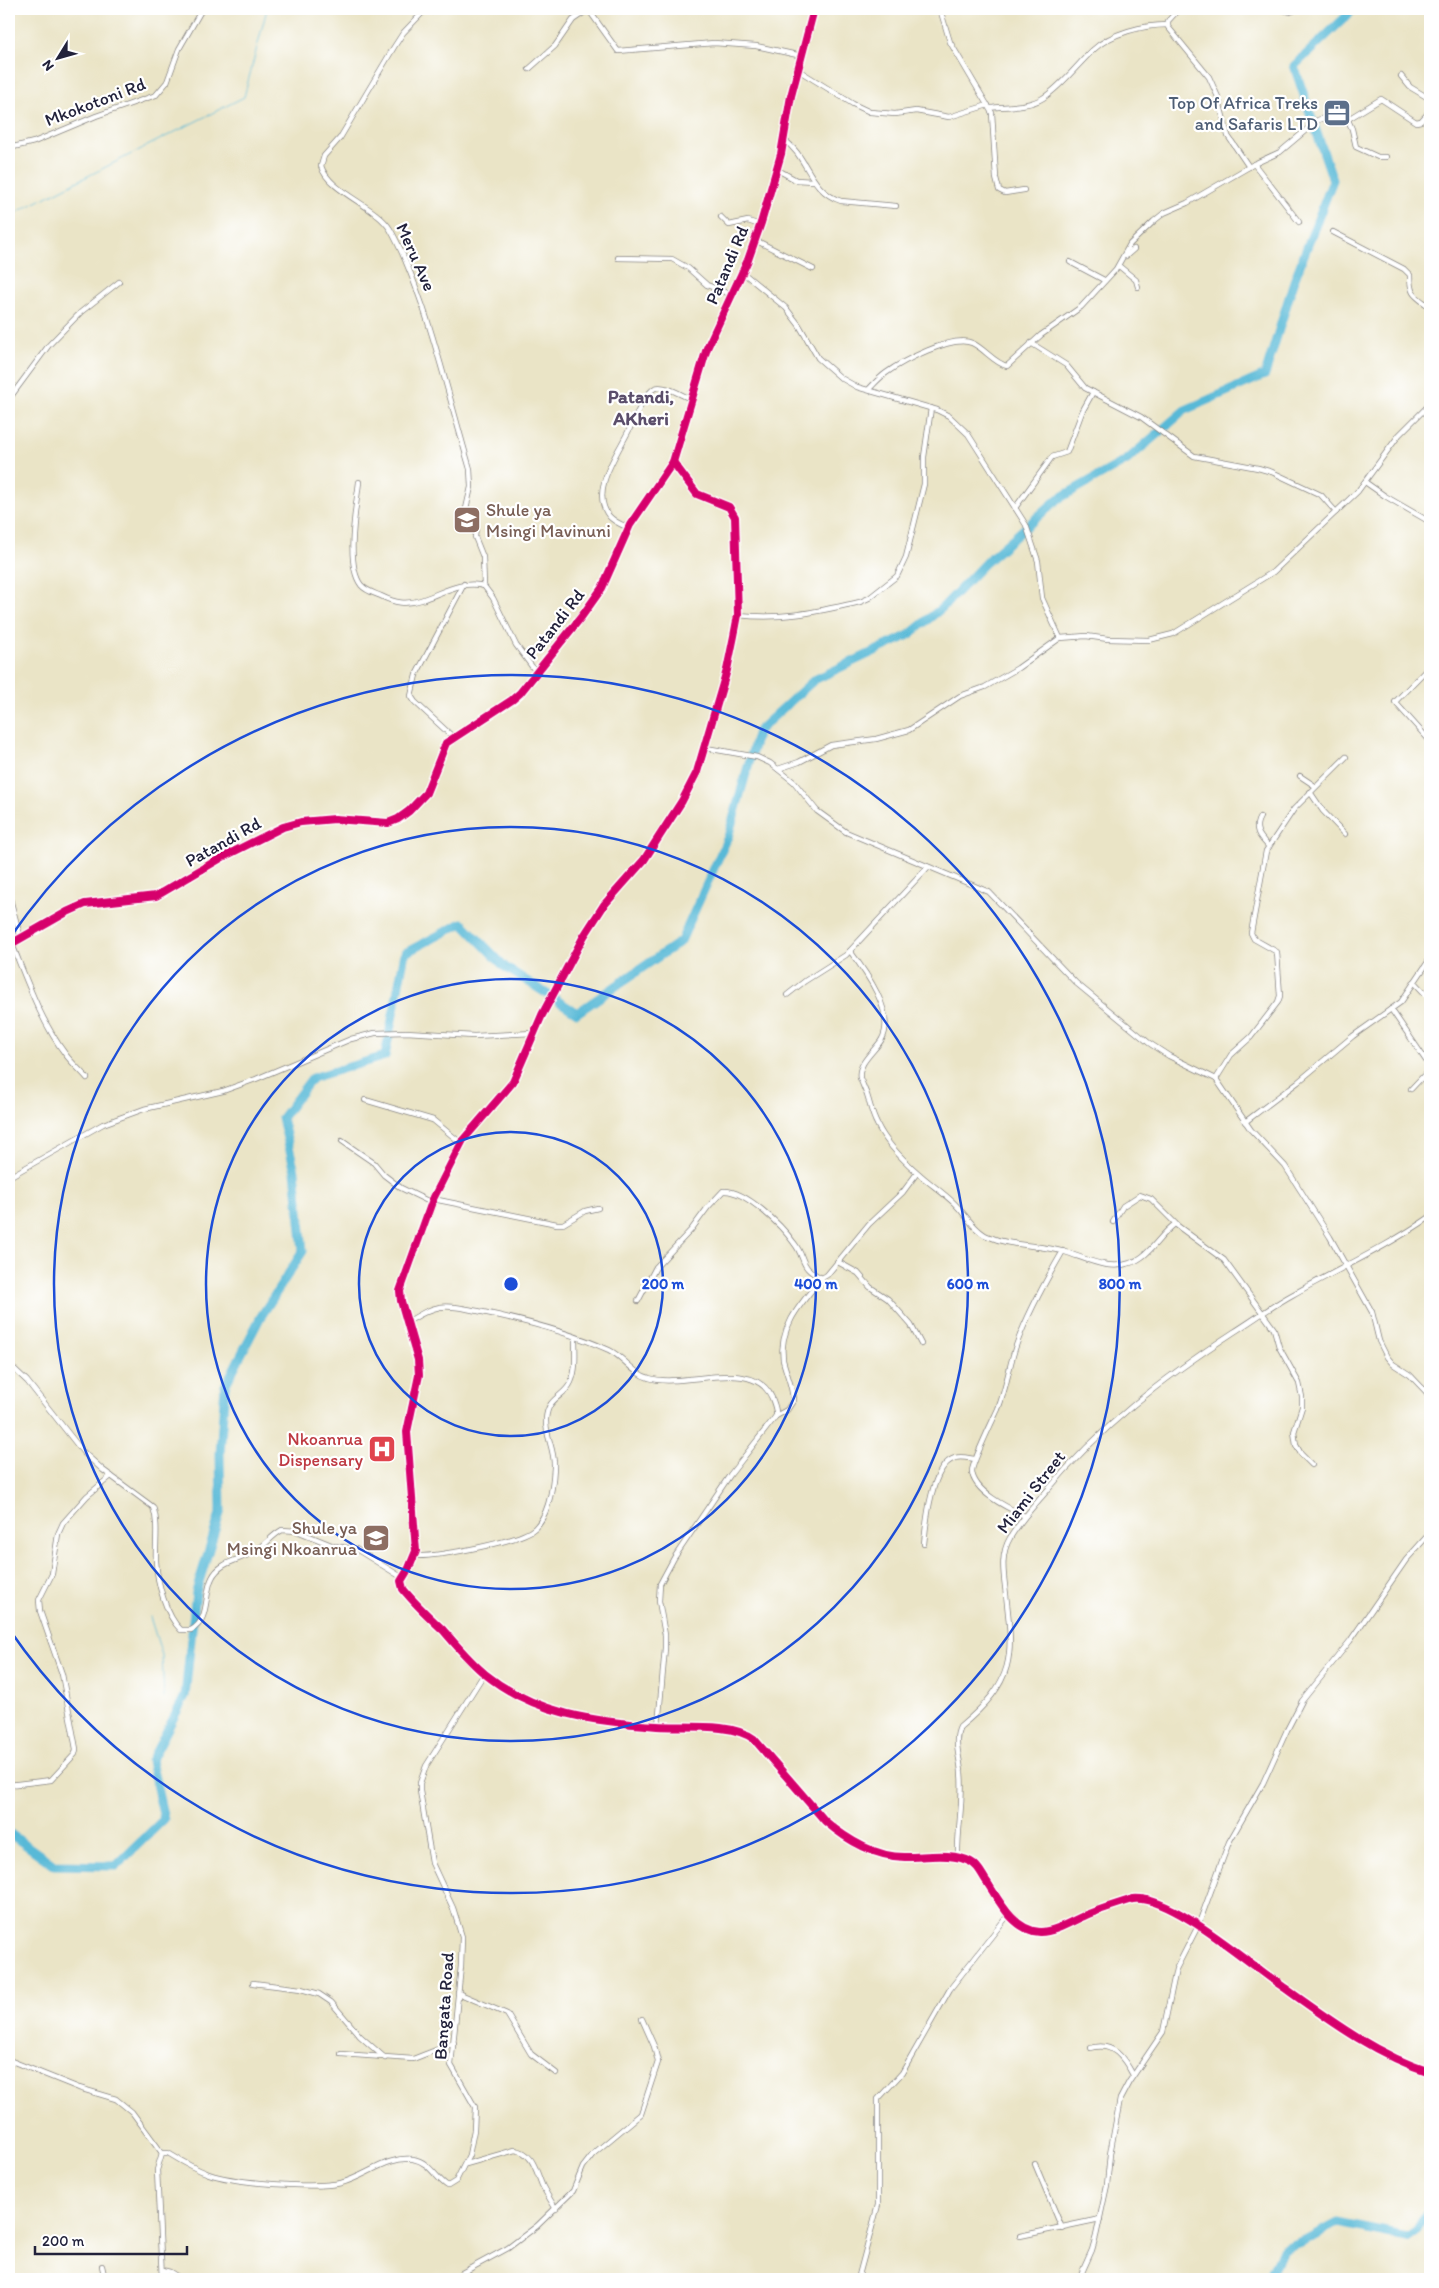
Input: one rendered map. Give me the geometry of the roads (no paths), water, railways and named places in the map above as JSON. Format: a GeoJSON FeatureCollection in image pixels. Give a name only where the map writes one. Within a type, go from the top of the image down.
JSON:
{"type":"FeatureCollection","features":[{"type":"Feature","properties":{"kind":"street","name":"Mkokotoni Rd"},"geometry":{"type":"LineString","coordinates":[[9,148],[34,142],[96,116],[156,95],[167,82],[179,49],[202,9]]}},
{"type":"Feature","properties":{"kind":"street","name":"Meru Ave"},"geometry":{"type":"LineString","coordinates":[[426,9],[394,47],[340,138],[324,156],[320,166],[339,188],[385,222],[411,272],[437,348],[470,469],[471,487],[465,513],[476,525],[475,537],[483,557],[484,586]]}},
{"type":"Feature","properties":{"kind":"street"},"geometry":{"type":"LineString","coordinates":[[529,68],[555,46],[573,20],[589,9],[620,51],[714,43],[756,46],[802,56]]}},
{"type":"Feature","properties":{"kind":"street","name":"Patandi Rd"},"geometry":{"type":"LineString","coordinates":[[10,945],[67,912],[85,904],[156,896],[216,861],[283,827],[302,822],[335,819],[393,822],[409,811],[423,797],[435,773],[441,752],[453,737],[512,700],[602,588],[629,528],[673,462],[707,348],[742,272],[760,225],[783,139],[790,96],[814,9]]}},
{"type":"Feature","properties":{"kind":"street"},"geometry":{"type":"LineString","coordinates":[[940,9],[950,42],[989,106],[993,119],[996,178],[999,190],[1004,192],[1024,190]]}},
{"type":"Feature","properties":{"kind":"street"},"geometry":{"type":"LineString","coordinates":[[798,70],[853,104],[870,112],[895,114],[916,111],[949,117],[989,106],[1040,100],[1055,89],[1098,46],[1128,31],[1151,26],[1168,25],[1180,9]]}},
{"type":"Feature","properties":{"kind":"street"},"geometry":{"type":"LineString","coordinates":[[1280,9],[1290,12],[1298,9]]}},
{"type":"Feature","properties":{"kind":"street"},"geometry":{"type":"LineString","coordinates":[[1168,25],[1209,78],[1218,97],[1228,136],[1298,222]]}},
{"type":"Feature","properties":{"kind":"street"},"geometry":{"type":"LineString","coordinates":[[1401,76],[1410,87],[1430,99]]}},
{"type":"Feature","properties":{"kind":"street"},"geometry":{"type":"LineString","coordinates":[[869,389],[890,370],[913,357],[944,344],[970,342],[1006,366],[1031,343],[1081,307],[1119,266],[1130,244],[1164,213],[1187,203],[1280,152],[1322,118],[1348,120],[1381,99],[1416,122],[1430,113]]}},
{"type":"Feature","properties":{"kind":"street"},"geometry":{"type":"LineString","coordinates":[[1348,120],[1356,147],[1378,157],[1386,158]]}},
{"type":"Feature","properties":{"kind":"street"},"geometry":{"type":"LineString","coordinates":[[783,139],[798,152],[818,187],[837,200],[896,206]]}},
{"type":"Feature","properties":{"kind":"street"},"geometry":{"type":"LineString","coordinates":[[776,169],[796,180],[813,181]]}},
{"type":"Feature","properties":{"kind":"street"},"geometry":{"type":"LineString","coordinates":[[721,217],[729,225],[748,221],[760,225]]}},
{"type":"Feature","properties":{"kind":"street"},"geometry":{"type":"LineString","coordinates":[[1333,232],[1404,269],[1410,275],[1409,286],[1411,290],[1430,307]]}},
{"type":"Feature","properties":{"kind":"street"},"geometry":{"type":"LineString","coordinates":[[755,240],[814,269]]}},
{"type":"Feature","properties":{"kind":"street"},"geometry":{"type":"LineString","coordinates":[[1125,256],[1134,249]]}},
{"type":"Feature","properties":{"kind":"street"},"geometry":{"type":"LineString","coordinates":[[618,258],[672,259],[688,268],[706,285],[732,295]]}},
{"type":"Feature","properties":{"kind":"street"},"geometry":{"type":"LineString","coordinates":[[1070,262],[1104,280]]}},
{"type":"Feature","properties":{"kind":"street"},"geometry":{"type":"LineString","coordinates":[[1119,266],[1136,280],[1138,287]]}},
{"type":"Feature","properties":{"kind":"street"},"geometry":{"type":"LineString","coordinates":[[742,272],[786,308],[822,363],[848,384],[931,408],[949,416],[968,434],[1028,531],[1038,560],[1042,598],[1060,638]]}},
{"type":"Feature","properties":{"kind":"street"},"geometry":{"type":"LineString","coordinates":[[9,399],[49,345],[81,312],[119,282]]}},
{"type":"Feature","properties":{"kind":"street"},"geometry":{"type":"LineString","coordinates":[[1031,343],[1066,365],[1079,383],[1141,417],[1194,456],[1272,472],[1321,495],[1336,512]]}},
{"type":"Feature","properties":{"kind":"street"},"geometry":{"type":"LineString","coordinates":[[629,528],[609,516],[604,504],[604,482],[611,462],[636,414],[652,390],[665,388],[691,400]]}},
{"type":"Feature","properties":{"kind":"street"},"geometry":{"type":"LineString","coordinates":[[1014,508],[1052,457],[1067,452],[1082,412],[1093,392]]}},
{"type":"Feature","properties":{"kind":"street"},"geometry":{"type":"LineString","coordinates":[[778,768],[798,762],[831,745],[876,739],[909,730],[960,696],[985,687],[1018,668],[1060,638],[1086,636],[1108,639],[1149,640],[1173,634],[1273,572],[1365,482],[1404,430],[1430,404]]}},
{"type":"Feature","properties":{"kind":"street"},"geometry":{"type":"LineString","coordinates":[[738,615],[760,618],[794,617],[860,602],[869,598],[897,576],[906,557],[921,502],[924,484],[924,457],[931,408]]}},
{"type":"Feature","properties":{"kind":"street"},"geometry":{"type":"LineString","coordinates":[[673,462],[697,494],[729,508],[735,517],[738,615],[727,670],[706,748],[697,772],[644,860],[604,905],[584,936],[553,992],[513,1082],[461,1144],[432,1201],[400,1291],[406,1323],[418,1360],[420,1375],[406,1432],[416,1543],[414,1556],[401,1586],[484,1674],[517,1696],[547,1709],[598,1719],[658,1726],[713,1728],[751,1737],[825,1822],[839,1832],[866,1848],[885,1855],[904,1858],[958,1858],[975,1864],[1009,1914],[1022,1927],[1040,1932],[1133,1899],[1154,1901],[1198,1926],[1284,1988],[1367,2044],[1430,2072]]}},
{"type":"Feature","properties":{"kind":"street"},"geometry":{"type":"LineString","coordinates":[[359,482],[353,552],[355,570],[360,584],[365,590],[394,602],[406,604],[464,584],[484,586],[493,598],[511,636],[536,672]]}},
{"type":"Feature","properties":{"kind":"street"},"geometry":{"type":"LineString","coordinates":[[1365,482],[1384,496],[1430,522]]}},
{"type":"Feature","properties":{"kind":"street"},"geometry":{"type":"LineString","coordinates":[[453,737],[411,696],[416,675],[464,584]]}},
{"type":"Feature","properties":{"kind":"street"},"geometry":{"type":"LineString","coordinates":[[1430,666],[1395,702],[1430,741]]}},
{"type":"Feature","properties":{"kind":"street"},"geometry":{"type":"LineString","coordinates":[[706,748],[757,757],[778,768],[794,782],[817,811],[846,832],[989,892],[1076,983],[1149,1043],[1169,1056],[1216,1079],[1245,1122],[1285,1166],[1347,1265],[1374,1314],[1379,1341],[1386,1357],[1392,1364],[1410,1375],[1430,1396]]}},
{"type":"Feature","properties":{"kind":"street"},"geometry":{"type":"LineString","coordinates":[[1216,1079],[1231,1055],[1251,1037],[1279,999],[1277,952],[1254,939],[1251,932],[1263,865],[1269,847],[1294,810],[1315,786],[1346,757]]}},
{"type":"Feature","properties":{"kind":"street"},"geometry":{"type":"LineString","coordinates":[[1300,776],[1315,786]]}},
{"type":"Feature","properties":{"kind":"street"},"geometry":{"type":"LineString","coordinates":[[1310,792],[1322,811],[1345,834]]}},
{"type":"Feature","properties":{"kind":"street"},"geometry":{"type":"LineString","coordinates":[[1260,817],[1257,822],[1257,831],[1269,847]]}},
{"type":"Feature","properties":{"kind":"street"},"geometry":{"type":"LineString","coordinates":[[787,996],[805,981],[840,960],[850,951],[928,866]]}},
{"type":"Feature","properties":{"kind":"street"},"geometry":{"type":"LineString","coordinates":[[9,895],[21,939]]}},
{"type":"Feature","properties":{"kind":"street"},"geometry":{"type":"LineString","coordinates":[[10,945],[53,1034],[66,1055],[86,1078]]}},
{"type":"Feature","properties":{"kind":"street"},"geometry":{"type":"LineString","coordinates":[[850,951],[872,981],[885,1026],[881,1041],[863,1065],[860,1078],[876,1124],[917,1173],[944,1193],[986,1236],[1019,1246],[1063,1251],[1092,1262],[1130,1264],[1151,1249],[1166,1231],[1176,1224]]}},
{"type":"Feature","properties":{"kind":"street"},"geometry":{"type":"LineString","coordinates":[[1245,1122],[1404,998],[1430,959]]}},
{"type":"Feature","properties":{"kind":"street"},"geometry":{"type":"LineString","coordinates":[[1414,982],[1430,998]]}},
{"type":"Feature","properties":{"kind":"street"},"geometry":{"type":"LineString","coordinates":[[1391,1009],[1429,1065],[1428,1070],[1411,1089]]}},
{"type":"Feature","properties":{"kind":"street"},"geometry":{"type":"LineString","coordinates":[[9,1177],[103,1124],[144,1109],[231,1088],[351,1039],[375,1034],[406,1032],[474,1036],[534,1033]]}},
{"type":"Feature","properties":{"kind":"street"},"geometry":{"type":"LineString","coordinates":[[365,1100],[433,1120],[461,1144]]}},
{"type":"Feature","properties":{"kind":"street"},"geometry":{"type":"LineString","coordinates":[[342,1141],[375,1164],[394,1183],[432,1201],[557,1224],[563,1224],[585,1211],[598,1208]]}},
{"type":"Feature","properties":{"kind":"street"},"geometry":{"type":"LineString","coordinates":[[658,1726],[665,1648],[665,1635],[659,1601],[662,1578],[730,1475],[776,1416],[788,1410],[793,1401],[782,1351],[785,1333],[794,1313],[869,1224],[902,1192],[917,1173]]}},
{"type":"Feature","properties":{"kind":"street"},"geometry":{"type":"LineString","coordinates":[[638,1301],[656,1267],[692,1230],[719,1194],[725,1191],[741,1196],[760,1208],[796,1244],[804,1266],[822,1278]]}},
{"type":"Feature","properties":{"kind":"street"},"geometry":{"type":"LineString","coordinates":[[1113,1222],[1123,1206],[1140,1195],[1151,1199],[1176,1224],[1224,1260],[1274,1330],[1279,1347],[1299,1384],[1302,1407],[1293,1435],[1298,1449],[1312,1466]]}},
{"type":"Feature","properties":{"kind":"street","name":"Miami Street"},"geometry":{"type":"LineString","coordinates":[[958,1858],[961,1789],[957,1734],[960,1726],[998,1690],[1008,1666],[1010,1632],[1003,1562],[1009,1538],[1067,1466],[1112,1422],[1138,1400],[1206,1350],[1290,1296],[1430,1217]]}},
{"type":"Feature","properties":{"kind":"street"},"geometry":{"type":"LineString","coordinates":[[1026,1516],[1003,1504],[979,1486],[972,1471],[974,1460],[982,1448],[1000,1406],[1023,1329],[1063,1251]]}},
{"type":"Feature","properties":{"kind":"street"},"geometry":{"type":"LineString","coordinates":[[838,1262],[858,1273],[870,1287],[888,1298],[911,1325],[921,1344]]}},
{"type":"Feature","properties":{"kind":"street"},"geometry":{"type":"LineString","coordinates":[[406,1323],[436,1307],[448,1306],[518,1319],[575,1337],[611,1352],[638,1374],[654,1380],[682,1381],[727,1376],[757,1380],[768,1390],[776,1410],[776,1416]]}},
{"type":"Feature","properties":{"kind":"street"},"geometry":{"type":"LineString","coordinates":[[414,1556],[430,1556],[504,1541],[526,1534],[539,1524],[547,1508],[554,1465],[546,1424],[548,1407],[571,1382],[575,1337]]}},
{"type":"Feature","properties":{"kind":"street"},"geometry":{"type":"LineString","coordinates":[[9,1364],[40,1396],[78,1446],[111,1476],[153,1507],[156,1527],[158,1576],[171,1614],[177,1625],[183,1630],[193,1629],[199,1623],[204,1611],[211,1579],[216,1572],[232,1561],[255,1552],[282,1530],[297,1531],[334,1546],[356,1549],[403,1578]]}},
{"type":"Feature","properties":{"kind":"street"},"geometry":{"type":"LineString","coordinates":[[924,1544],[934,1486],[945,1464],[956,1457],[974,1460]]}},
{"type":"Feature","properties":{"kind":"street"},"geometry":{"type":"LineString","coordinates":[[9,1785],[51,1780],[75,1754],[76,1749],[62,1674],[38,1600],[52,1574],[57,1540],[63,1523],[87,1496],[111,1476]]}},
{"type":"Feature","properties":{"kind":"street"},"geometry":{"type":"LineString","coordinates":[[1079,2279],[1092,2250],[1100,2219],[1120,2099],[1133,2075],[1163,2032],[1176,1968],[1198,1926],[1222,1858],[1236,1828],[1264,1783],[1294,1714],[1317,1680],[1350,1641],[1406,1560],[1430,1533]]}},
{"type":"Feature","properties":{"kind":"street","name":"Bangata Road"},"geometry":{"type":"LineString","coordinates":[[162,2153],[168,2153],[210,2174],[257,2181],[314,2186],[342,2182],[381,2166],[409,2159],[427,2165],[446,2185],[450,2186],[456,2181],[466,2164],[472,2144],[475,2107],[452,2069],[462,1937],[453,1908],[434,1870],[420,1783],[426,1766],[484,1674]]}},
{"type":"Feature","properties":{"kind":"street"},"geometry":{"type":"LineString","coordinates":[[858,2279],[878,2205],[878,2099],[902,2074],[950,1989],[1009,1914]]}},
{"type":"Feature","properties":{"kind":"street"},"geometry":{"type":"LineString","coordinates":[[253,1983],[301,1989],[319,1994],[332,2002],[360,2036],[385,2058]]}},
{"type":"Feature","properties":{"kind":"street"},"geometry":{"type":"LineString","coordinates":[[458,1992],[508,2014],[531,2054],[556,2073]]}},
{"type":"Feature","properties":{"kind":"street"},"geometry":{"type":"LineString","coordinates":[[460,2274],[508,2248],[529,2234],[572,2191],[583,2167],[593,2154],[643,2110],[658,2062],[654,2046],[642,2019]]}},
{"type":"Feature","properties":{"kind":"street"},"geometry":{"type":"LineString","coordinates":[[341,2054],[405,2060],[421,2058],[454,2043]]}},
{"type":"Feature","properties":{"kind":"street"},"geometry":{"type":"LineString","coordinates":[[1091,2048],[1100,2045],[1113,2049],[1124,2060],[1133,2075]]}},
{"type":"Feature","properties":{"kind":"street"},"geometry":{"type":"LineString","coordinates":[[9,2060],[79,2088],[116,2099],[132,2112],[162,2153],[157,2170],[162,2279]]}},
{"type":"Feature","properties":{"kind":"street"},"geometry":{"type":"LineString","coordinates":[[466,2164],[515,2150],[522,2151],[532,2161],[556,2209]]}},
{"type":"Feature","properties":{"kind":"street"},"geometry":{"type":"LineString","coordinates":[[1035,2164],[1062,2228]]}},
{"type":"Feature","properties":{"kind":"street"},"geometry":{"type":"LineString","coordinates":[[1020,2236],[1100,2219]]}},
{"type":"Feature","properties":{"kind":"street"},"geometry":{"type":"LineString","coordinates":[[102,2266],[106,2279]]}},
{"type":"Feature","properties":{"kind":"street"},"geometry":{"type":"LineString","coordinates":[[162,2270],[170,2272],[181,2279]]}},
{"type":"Feature","properties":{"kind":"waterway"},"geometry":{"type":"LineString","coordinates":[[9,216],[244,97],[267,9]]}},
{"type":"Feature","properties":{"kind":"waterway"},"geometry":{"type":"LineString","coordinates":[[9,1833],[54,1865],[116,1866],[164,1819],[151,1761],[185,1696],[196,1592],[221,1510],[220,1454],[225,1386],[260,1318],[303,1251],[295,1171],[282,1118],[312,1078],[385,1056],[405,953],[462,923],[505,967],[577,1013],[681,941],[728,837],[758,731],[814,680],[909,635],[943,607],[985,563],[1058,499],[1127,460],[1185,410],[1265,375],[1294,281],[1333,180],[1294,66],[1354,9]]}},
{"type":"Feature","properties":{"kind":"waterway"},"geometry":{"type":"LineString","coordinates":[[150,1617],[162,1655],[164,1697]]}},
{"type":"Feature","properties":{"kind":"waterway"},"geometry":{"type":"LineString","coordinates":[[1269,2279],[1282,2249],[1303,2241],[1337,2223],[1407,2237],[1417,2230],[1430,2210]]}},
{"type":"Feature","properties":{"kind":"place","name":"Top Of Africa Treks and Safaris LTD"},"geometry":{"type":"Point","coordinates":[1337,113]}},
{"type":"Feature","properties":{"kind":"place","name":"Shule ya Msingi Mavinuni"},"geometry":{"type":"Point","coordinates":[467,520]}},
{"type":"Feature","properties":{"kind":"place","name":"Nkoanrua Dispensary"},"geometry":{"type":"Point","coordinates":[382,1449]}},
{"type":"Feature","properties":{"kind":"place","name":"Shule ya Msingi Nkoanrua"},"geometry":{"type":"Point","coordinates":[376,1538]}},
{"type":"Feature","properties":{"kind":"district","name":"Patandi, AKheri"},"geometry":{"type":"Point","coordinates":[641,407]}}]}
